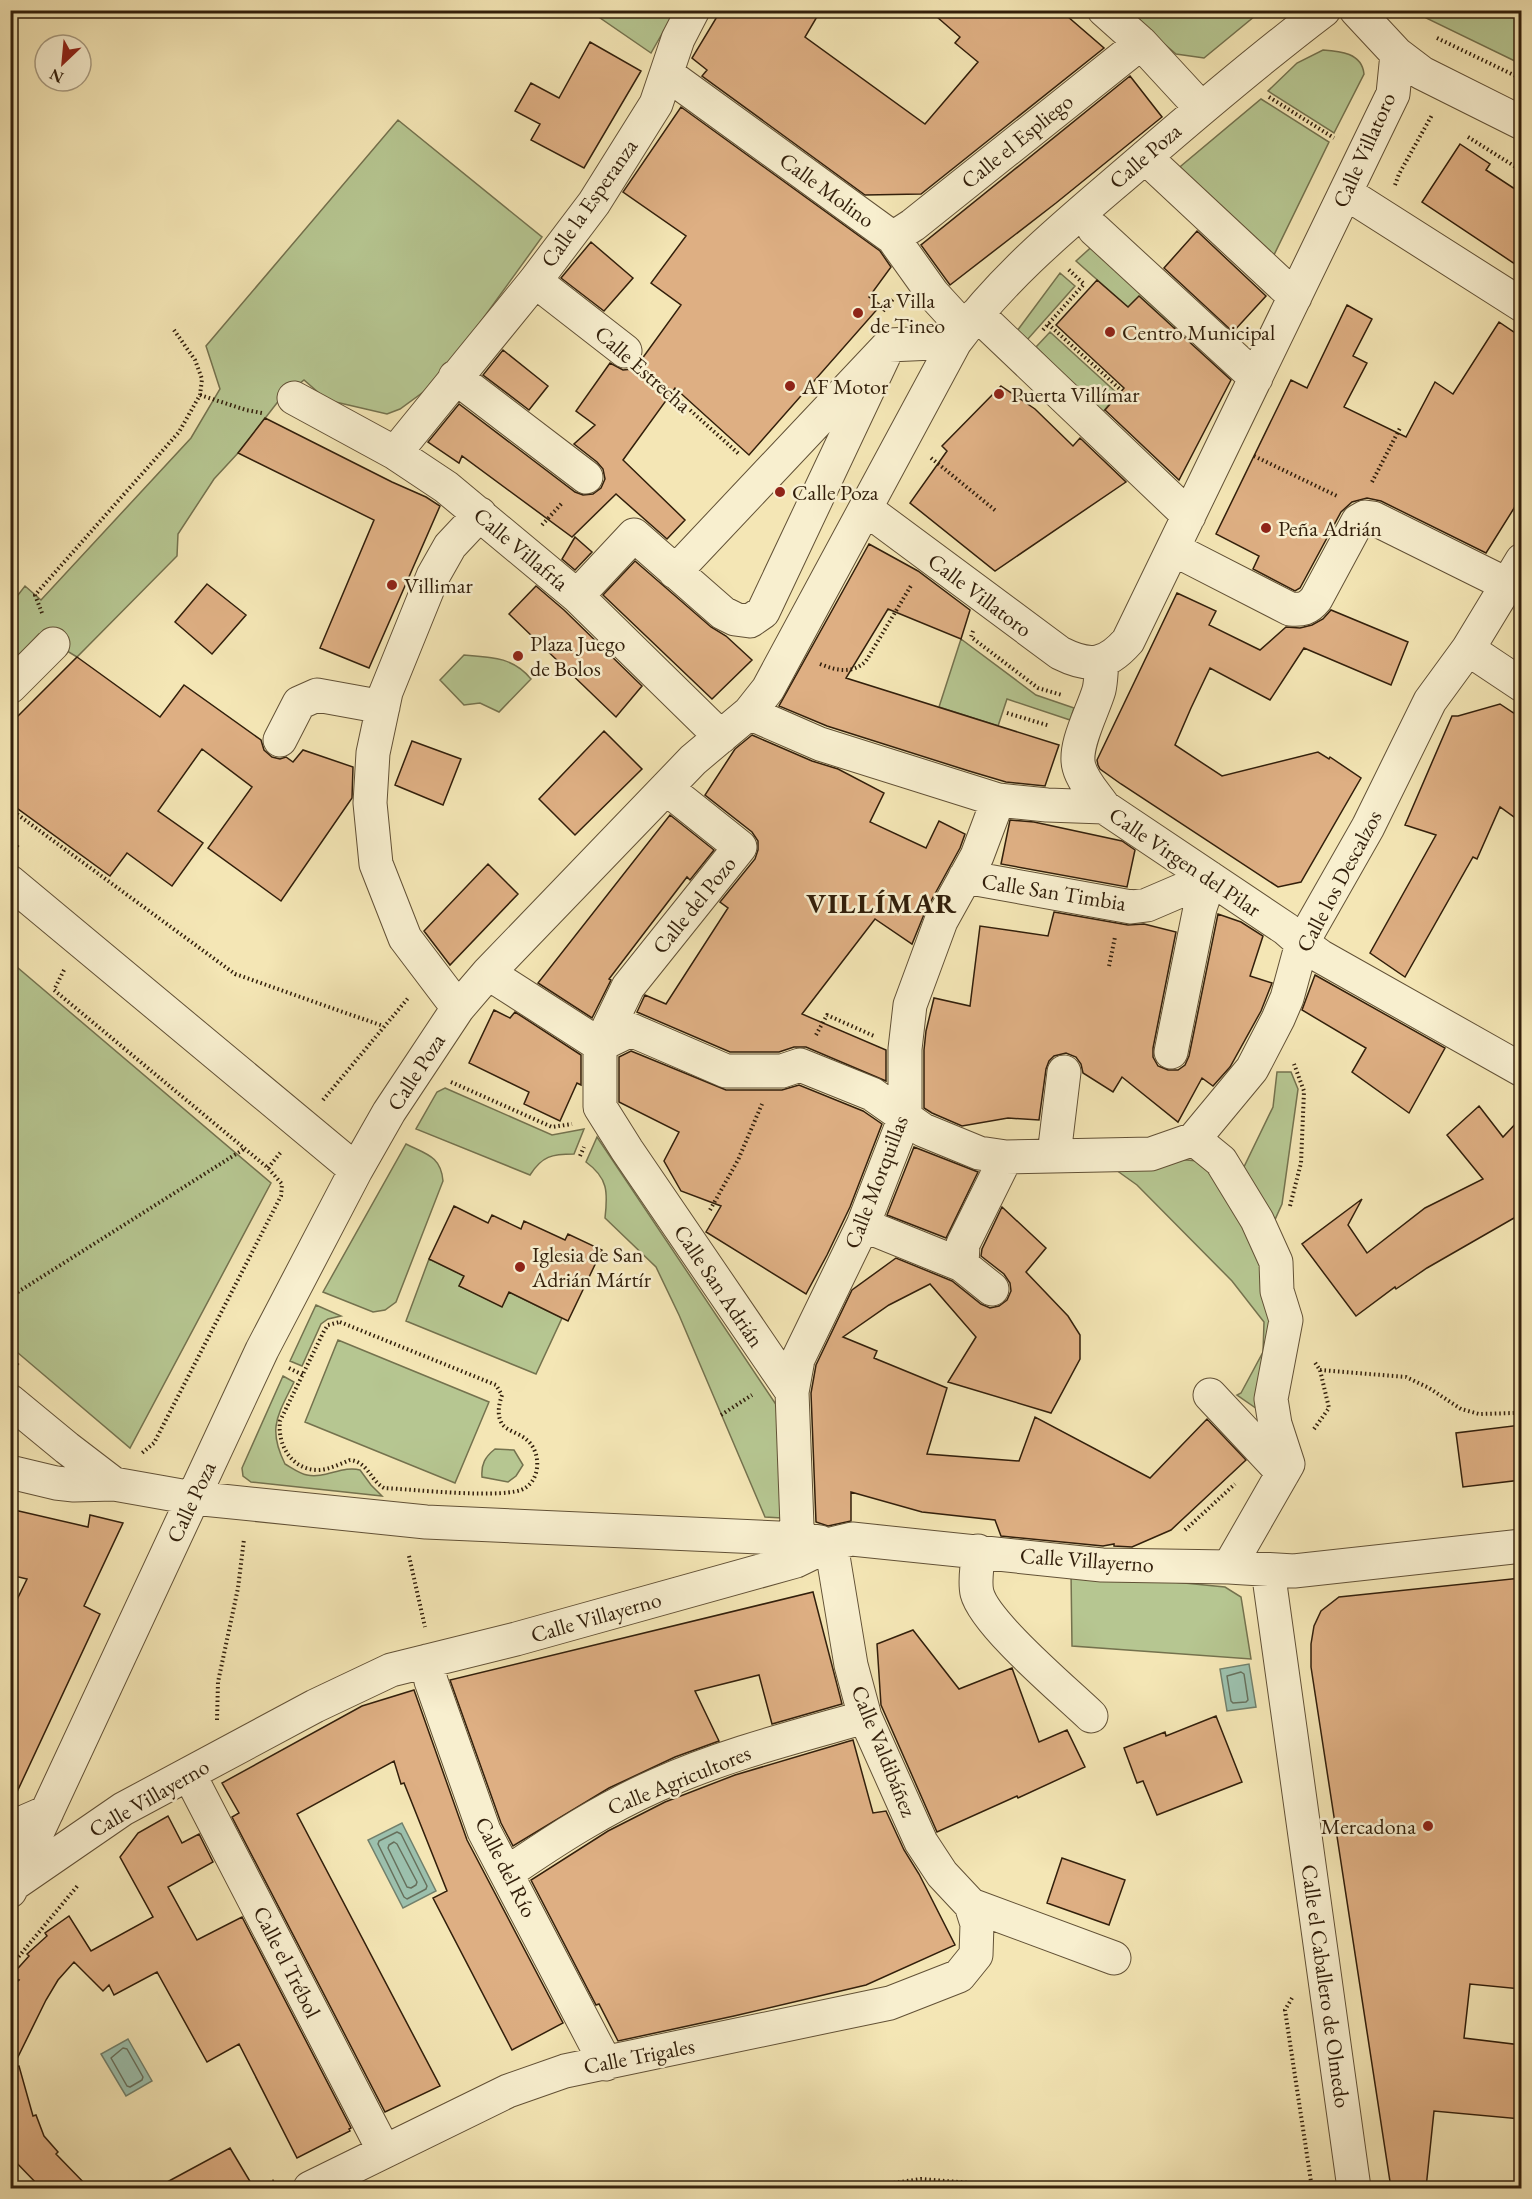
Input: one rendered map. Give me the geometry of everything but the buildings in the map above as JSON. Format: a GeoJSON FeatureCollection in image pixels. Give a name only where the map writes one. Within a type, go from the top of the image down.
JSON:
{"type":"FeatureCollection","features":[{"type":"Feature","properties":{"kind":"street","name":"Calle la Esperanza"},"geometry":{"type":"LineString","coordinates":[[396,453],[455,377],[535,281],[594,203],[656,104],[678,39],[693,10]]}},
{"type":"Feature","properties":{"kind":"street"},"geometry":{"type":"LineString","coordinates":[[1104,10],[1141,42],[1201,108]]}},
{"type":"Feature","properties":{"kind":"street","name":"Calle Poza"},"geometry":{"type":"LineString","coordinates":[[12,1888],[262,1350],[356,1170],[389,1112],[458,1008],[488,973],[693,760],[749,712],[768,689],[965,328],[1010,277],[1047,240],[1201,108],[1324,10]]}},
{"type":"Feature","properties":{"kind":"street"},"geometry":{"type":"LineString","coordinates":[[1356,10],[1397,54],[1422,73],[1521,123]]}},
{"type":"Feature","properties":{"kind":"street","name":"Calle el Espliego"},"geometry":{"type":"LineString","coordinates":[[893,238],[913,225],[1141,42]]}},
{"type":"Feature","properties":{"kind":"street","name":"Calle Villatoro"},"geometry":{"type":"LineString","coordinates":[[866,510],[1060,653],[1080,662],[1102,662],[1116,654],[1128,641],[1179,553],[1189,516],[1393,94],[1397,54]]}},
{"type":"Feature","properties":{"kind":"street","name":"Calle Molino"},"geometry":{"type":"LineString","coordinates":[[667,74],[893,238],[933,294],[965,328]]}},
{"type":"Feature","properties":{"kind":"street"},"geometry":{"type":"LineString","coordinates":[[1145,157],[1295,297]]}},
{"type":"Feature","properties":{"kind":"street"},"geometry":{"type":"LineString","coordinates":[[1346,193],[1521,305]]}},
{"type":"Feature","properties":{"kind":"street"},"geometry":{"type":"LineString","coordinates":[[1094,229],[1256,378]]}},
{"type":"Feature","properties":{"kind":"street","name":"Calle Estrecha"},"geometry":{"type":"LineString","coordinates":[[535,281],[626,351]]}},
{"type":"Feature","properties":{"kind":"street"},"geometry":{"type":"LineString","coordinates":[[675,572],[890,345],[965,328],[1189,516]]}},
{"type":"Feature","properties":{"kind":"street"},"geometry":{"type":"LineString","coordinates":[[577,596],[634,535],[723,613],[735,619],[750,621],[763,612],[890,345]]}},
{"type":"Feature","properties":{"kind":"street"},"geometry":{"type":"LineString","coordinates":[[455,377],[586,477]]}},
{"type":"Feature","properties":{"kind":"street","name":"Calle Villafría"},"geometry":{"type":"LineString","coordinates":[[294,398],[396,453],[446,487],[521,547],[577,596],[721,737]]}},
{"type":"Feature","properties":{"kind":"street"},"geometry":{"type":"LineString","coordinates":[[1179,553],[1290,609],[1301,610],[1310,607],[1316,599],[1362,512],[1514,572]]}},
{"type":"Feature","properties":{"kind":"street"},"geometry":{"type":"LineString","coordinates":[[458,1008],[405,938],[376,864],[370,803],[373,753],[385,700],[433,576],[450,546],[480,514]]}},
{"type":"Feature","properties":{"kind":"street","name":"Calle los Descalzos"},"geometry":{"type":"LineString","coordinates":[[1194,1139],[1252,1069],[1287,998],[1302,943],[1368,827],[1431,701],[1468,649],[1514,572]]}},
{"type":"Feature","properties":{"kind":"street"},"geometry":{"type":"LineString","coordinates":[[10,687],[53,644]]}},
{"type":"Feature","properties":{"kind":"street"},"geometry":{"type":"LineString","coordinates":[[1468,649],[1521,685]]}},
{"type":"Feature","properties":{"kind":"street"},"geometry":{"type":"LineString","coordinates":[[1102,662],[1099,688],[1078,753],[1078,767],[1086,783],[1104,807]]}},
{"type":"Feature","properties":{"kind":"street"},"geometry":{"type":"LineString","coordinates":[[280,740],[299,703],[318,695],[385,700]]}},
{"type":"Feature","properties":{"kind":"street","name":"Calle Virgen del Pilar"},"geometry":{"type":"LineString","coordinates":[[749,712],[820,744],[998,800],[1104,807],[1286,929],[1302,943],[1521,1070]]}},
{"type":"Feature","properties":{"kind":"street","name":"Calle del Pozo"},"geometry":{"type":"LineString","coordinates":[[600,1045],[628,987],[740,848],[666,788]]}},
{"type":"Feature","properties":{"kind":"street","name":"Calle Morquillas"},"geometry":{"type":"LineString","coordinates":[[792,1392],[798,1359],[862,1225],[905,1117],[905,1049],[910,1005],[941,921],[977,856],[998,800]]}},
{"type":"Feature","properties":{"kind":"street","name":"Calle San Timbia"},"geometry":{"type":"LineString","coordinates":[[965,877],[1131,907],[1147,905],[1210,878]]}},
{"type":"Feature","properties":{"kind":"street"},"geometry":{"type":"LineString","coordinates":[[1171,1052],[1200,908],[1210,878]]}},
{"type":"Feature","properties":{"kind":"street"},"geometry":{"type":"LineString","coordinates":[[10,882],[356,1170]]}},
{"type":"Feature","properties":{"kind":"street"},"geometry":{"type":"LineString","coordinates":[[488,973],[600,1045]]}},
{"type":"Feature","properties":{"kind":"street"},"geometry":{"type":"LineString","coordinates":[[600,1045],[631,1030],[726,1071],[788,1068],[872,1094],[923,1130],[979,1153],[1006,1157],[1151,1154],[1194,1139],[1221,1161],[1257,1220],[1276,1262],[1277,1291],[1286,1320],[1271,1399],[1279,1463],[1228,1567]]}},
{"type":"Feature","properties":{"kind":"street"},"geometry":{"type":"LineString","coordinates":[[600,1045],[600,1107]]}},
{"type":"Feature","properties":{"kind":"street"},"geometry":{"type":"LineString","coordinates":[[1054,1155],[1064,1072]]}},
{"type":"Feature","properties":{"kind":"street","name":"Calle San Adrián"},"geometry":{"type":"LineString","coordinates":[[600,1107],[792,1392]]}},
{"type":"Feature","properties":{"kind":"street"},"geometry":{"type":"LineString","coordinates":[[962,1265],[963,1244],[1006,1157]]}},
{"type":"Feature","properties":{"kind":"street"},"geometry":{"type":"LineString","coordinates":[[862,1225],[962,1265],[992,1290]]}},
{"type":"Feature","properties":{"kind":"street"},"geometry":{"type":"LineString","coordinates":[[19,1387],[67,1448],[114,1484]]}},
{"type":"Feature","properties":{"kind":"street"},"geometry":{"type":"LineString","coordinates":[[792,1392],[797,1526],[816,1542]]}},
{"type":"Feature","properties":{"kind":"street"},"geometry":{"type":"LineString","coordinates":[[1209,1395],[1279,1463]]}},
{"type":"Feature","properties":{"kind":"street"},"geometry":{"type":"LineString","coordinates":[[10,1472],[56,1483],[114,1484],[193,1498],[407,1520],[816,1542]]}},
{"type":"Feature","properties":{"kind":"street","name":"Calle Villayerno"},"geometry":{"type":"LineString","coordinates":[[12,1888],[123,1809],[340,1693],[391,1670],[516,1639],[795,1561],[816,1542],[852,1539],[1102,1565],[1228,1567],[1294,1571],[1521,1546]]}},
{"type":"Feature","properties":{"kind":"street","name":"Calle Valdibáñez"},"geometry":{"type":"LineString","coordinates":[[816,1542],[864,1717],[921,1842],[942,1874],[971,1905],[1114,1958]]}},
{"type":"Feature","properties":{"kind":"street"},"geometry":{"type":"LineString","coordinates":[[978,1551],[976,1591],[980,1601],[996,1624],[1091,1716]]}},
{"type":"Feature","properties":{"kind":"street","name":"Calle el Caballero de Olmedo"},"geometry":{"type":"LineString","coordinates":[[1268,1570],[1354,2188]]}},
{"type":"Feature","properties":{"kind":"street","name":"Calle del Río"},"geometry":{"type":"LineString","coordinates":[[427,1661],[431,1681],[484,1831],[606,2064]]}},
{"type":"Feature","properties":{"kind":"street","name":"Calle Agricultores"},"geometry":{"type":"LineString","coordinates":[[507,1873],[597,1815],[657,1784],[757,1748],[864,1717]]}},
{"type":"Feature","properties":{"kind":"street","name":"Calle el Trébol"},"geometry":{"type":"LineString","coordinates":[[189,1774],[384,2151]]}},
{"type":"Feature","properties":{"kind":"street"},"geometry":{"type":"LineString","coordinates":[[10,1828],[47,1812]]}},
{"type":"Feature","properties":{"kind":"street","name":"Calle Trigales"},"geometry":{"type":"LineString","coordinates":[[310,2188],[508,2091],[565,2071],[890,2003],[959,1976],[976,1955],[977,1924],[971,1905]]}},
{"type":"Feature","properties":{"kind":"path"},"geometry":{"type":"LineString","coordinates":[[1429,34],[1521,79]]}},
{"type":"Feature","properties":{"kind":"path"},"geometry":{"type":"LineString","coordinates":[[1394,188],[1399,174],[1466,52]]}},
{"type":"Feature","properties":{"kind":"path"},"geometry":{"type":"LineString","coordinates":[[1266,95],[1340,142]]}},
{"type":"Feature","properties":{"kind":"path"},"geometry":{"type":"LineString","coordinates":[[1432,115],[1442,121]]}},
{"type":"Feature","properties":{"kind":"path"},"geometry":{"type":"LineString","coordinates":[[1462,134],[1521,171]]}},
{"type":"Feature","properties":{"kind":"path"},"geometry":{"type":"LineString","coordinates":[[1042,332],[1084,284],[1064,266]]}},
{"type":"Feature","properties":{"kind":"path"},"geometry":{"type":"LineString","coordinates":[[1048,324],[1122,391]]}},
{"type":"Feature","properties":{"kind":"path"},"geometry":{"type":"LineString","coordinates":[[35,595],[179,432],[200,395],[202,380],[195,360],[174,330]]}},
{"type":"Feature","properties":{"kind":"path","name":"Calle Estrecha"},"geometry":{"type":"LineString","coordinates":[[626,351],[744,459]]}},
{"type":"Feature","properties":{"kind":"path"},"geometry":{"type":"LineString","coordinates":[[200,395],[246,410],[265,413],[280,408],[294,398]]}},
{"type":"Feature","properties":{"kind":"path"},"geometry":{"type":"LineString","coordinates":[[1248,453],[1362,512],[1400,428]]}},
{"type":"Feature","properties":{"kind":"path"},"geometry":{"type":"LineString","coordinates":[[923,463],[928,455],[996,511]]}},
{"type":"Feature","properties":{"kind":"path"},"geometry":{"type":"LineString","coordinates":[[521,547],[586,477]]}},
{"type":"Feature","properties":{"kind":"path"},"geometry":{"type":"LineString","coordinates":[[789,651],[828,667],[850,671],[860,667],[866,661],[928,556]]}},
{"type":"Feature","properties":{"kind":"path"},"geometry":{"type":"LineString","coordinates":[[1007,713],[1083,736]]}},
{"type":"Feature","properties":{"kind":"path"},"geometry":{"type":"LineString","coordinates":[[10,809],[234,974],[383,1026]]}},
{"type":"Feature","properties":{"kind":"path"},"geometry":{"type":"LineString","coordinates":[[79,939],[54,990],[268,1168],[282,1184],[281,1196],[154,1443],[141,1453],[134,1455]]}},
{"type":"Feature","properties":{"kind":"path"},"geometry":{"type":"LineString","coordinates":[[268,1168],[383,1026],[430,973]]}},
{"type":"Feature","properties":{"kind":"path"},"geometry":{"type":"LineString","coordinates":[[687,1238],[714,1206],[757,1119],[788,1068],[827,1015],[905,1049]]}},
{"type":"Feature","properties":{"kind":"path"},"geometry":{"type":"LineString","coordinates":[[1278,1019],[1304,1091],[1301,1162],[1290,1207]]}},
{"type":"Feature","properties":{"kind":"path"},"geometry":{"type":"LineString","coordinates":[[450,1081],[552,1127],[595,1121],[600,1107]]}},
{"type":"Feature","properties":{"kind":"path"},"geometry":{"type":"LineString","coordinates":[[10,1297],[244,1149]]}},
{"type":"Feature","properties":{"kind":"path"},"geometry":{"type":"LineString","coordinates":[[1182,1534],[1279,1463],[1329,1408],[1320,1370],[1286,1320]]}},
{"type":"Feature","properties":{"kind":"path"},"geometry":{"type":"LineString","coordinates":[[340,1322],[496,1385],[502,1395],[499,1405],[501,1423],[529,1441],[538,1463],[536,1474],[527,1487],[507,1494],[394,1488],[384,1488],[378,1485],[368,1470],[350,1460],[321,1470],[302,1466],[287,1455],[282,1445],[279,1433],[280,1421],[324,1331],[332,1323],[340,1322]]}},
{"type":"Feature","properties":{"kind":"path"},"geometry":{"type":"LineString","coordinates":[[10,1359],[19,1387]]}},
{"type":"Feature","properties":{"kind":"path"},"geometry":{"type":"LineString","coordinates":[[1320,1370],[1406,1377],[1429,1388],[1461,1409],[1479,1414],[1514,1413]]}},
{"type":"Feature","properties":{"kind":"path"},"geometry":{"type":"LineString","coordinates":[[407,1520],[406,1543],[427,1637],[427,1661]]}},
{"type":"Feature","properties":{"kind":"path"},"geometry":{"type":"LineString","coordinates":[[219,1727],[218,1682],[238,1588],[245,1530]]}},
{"type":"Feature","properties":{"kind":"path"},"geometry":{"type":"LineString","coordinates":[[10,1967],[83,1879]]}},
{"type":"Feature","properties":{"kind":"path"},"geometry":{"type":"LineString","coordinates":[[1285,2010],[1312,2188]]}},
{"type":"Feature","properties":{"kind":"path"},"geometry":{"type":"LineString","coordinates":[[10,2172],[19,2188]]}},
{"type":"Feature","properties":{"kind":"path"},"geometry":{"type":"LineString","coordinates":[[858,2188],[921,2179],[1032,2188]]}},
{"type":"Feature","properties":{"kind":"green space"},"geometry":{"type":"Polygon","coordinates":[[[590,11],[675,11],[651,53],[590,11]]]}},
{"type":"Feature","properties":{"kind":"green space"},"geometry":{"type":"Polygon","coordinates":[[[1126,11],[1261,11],[1204,58],[1176,54],[1126,11]]]}},
{"type":"Feature","properties":{"kind":"green space"},"geometry":{"type":"Polygon","coordinates":[[[1421,11],[1521,11],[1521,64],[1426,18],[1421,11]]]}},
{"type":"Feature","properties":{"kind":"green space"},"geometry":{"type":"Polygon","coordinates":[[[1323,50],[1343,52],[1355,57],[1364,74],[1334,133],[1268,91],[1297,63],[1323,50]]]}},
{"type":"Feature","properties":{"kind":"green space"},"geometry":{"type":"Polygon","coordinates":[[[1261,99],[1329,142],[1272,259],[1175,171],[1261,99]]]}},
{"type":"Feature","properties":{"kind":"green space"},"geometry":{"type":"Polygon","coordinates":[[[398,120],[542,237],[437,382],[400,409],[387,414],[327,400],[304,380],[280,399],[238,453],[214,479],[178,534],[177,556],[77,657],[39,634],[11,663],[11,604],[25,586],[41,600],[191,438],[220,389],[206,346],[398,120]]]}},
{"type":"Feature","properties":{"kind":"green space"},"geometry":{"type":"Polygon","coordinates":[[[1098,241],[1182,319],[1164,339],[1076,261],[1098,241]]]}},
{"type":"Feature","properties":{"kind":"green space"},"geometry":{"type":"Polygon","coordinates":[[[1060,273],[1075,286],[1027,340],[1017,331],[1060,273]]]}},
{"type":"Feature","properties":{"kind":"green space"},"geometry":{"type":"Polygon","coordinates":[[[1050,332],[1118,394],[1102,413],[1036,347],[1050,332]]]}},
{"type":"Feature","properties":{"kind":"green space"},"geometry":{"type":"Polygon","coordinates":[[[961,639],[1036,695],[1074,708],[1070,720],[1007,699],[998,726],[939,707],[961,639]]]}},
{"type":"Feature","properties":{"kind":"green space"},"geometry":{"type":"Polygon","coordinates":[[[464,655],[509,662],[531,679],[499,712],[480,703],[464,705],[440,680],[464,655]]]}},
{"type":"Feature","properties":{"kind":"green space"},"geometry":{"type":"Polygon","coordinates":[[[11,962],[271,1183],[130,1448],[11,1347],[11,962]]]}},
{"type":"Feature","properties":{"kind":"green space"},"geometry":{"type":"Polygon","coordinates":[[[1277,1072],[1291,1072],[1298,1089],[1282,1204],[1273,1224],[1242,1171],[1273,1107],[1277,1072]]]}},
{"type":"Feature","properties":{"kind":"green space"},"geometry":{"type":"Polygon","coordinates":[[[445,1088],[552,1135],[584,1129],[574,1154],[548,1157],[530,1175],[416,1129],[437,1092],[445,1088]]]}},
{"type":"Feature","properties":{"kind":"green space"},"geometry":{"type":"Polygon","coordinates":[[[597,1137],[777,1406],[782,1518],[765,1517],[679,1315],[656,1267],[605,1218],[605,1186],[599,1174],[586,1162],[597,1137]]]}},
{"type":"Feature","properties":{"kind":"green space"},"geometry":{"type":"Polygon","coordinates":[[[406,1144],[436,1161],[443,1181],[396,1302],[385,1310],[373,1312],[323,1292],[406,1144]]]}},
{"type":"Feature","properties":{"kind":"green space"},"geometry":{"type":"Polygon","coordinates":[[[1175,1159],[1198,1161],[1222,1183],[1256,1236],[1274,1314],[1260,1411],[1237,1395],[1241,1393],[1263,1352],[1264,1322],[1232,1281],[1137,1185],[1116,1170],[1175,1159]]]}},
{"type":"Feature","properties":{"kind":"green space"},"geometry":{"type":"Polygon","coordinates":[[[429,1259],[464,1276],[459,1286],[502,1306],[509,1292],[562,1318],[536,1374],[406,1321],[429,1259]]]}},
{"type":"Feature","properties":{"kind":"green space"},"geometry":{"type":"Polygon","coordinates":[[[316,1305],[341,1316],[328,1319],[321,1324],[302,1366],[290,1361],[316,1305]]]}},
{"type":"Feature","properties":{"kind":"green space"},"geometry":{"type":"Polygon","coordinates":[[[338,1340],[489,1402],[455,1483],[305,1422],[338,1340]]]}},
{"type":"Feature","properties":{"kind":"green space"},"geometry":{"type":"Polygon","coordinates":[[[283,1376],[294,1382],[279,1413],[276,1431],[285,1464],[302,1473],[314,1476],[347,1469],[360,1470],[382,1496],[251,1482],[243,1476],[242,1468],[283,1376]]]}},
{"type":"Feature","properties":{"kind":"green space"},"geometry":{"type":"Polygon","coordinates":[[[495,1449],[514,1450],[523,1465],[516,1476],[508,1482],[482,1477],[484,1461],[495,1449]]]}},
{"type":"Feature","properties":{"kind":"green space"},"geometry":{"type":"Polygon","coordinates":[[[1071,1572],[1225,1587],[1241,1597],[1251,1659],[1072,1646],[1071,1572]]]}},
{"type":"Feature","properties":{"kind":"water"},"geometry":{"type":"Polygon","coordinates":[[[1249,1664],[1256,1707],[1227,1711],[1220,1669],[1249,1664]]]}},
{"type":"Feature","properties":{"kind":"water"},"geometry":{"type":"Polygon","coordinates":[[[402,1823],[436,1891],[403,1908],[368,1840],[402,1823]]]}},
{"type":"Feature","properties":{"kind":"water"},"geometry":{"type":"Polygon","coordinates":[[[128,2039],[152,2081],[126,2096],[101,2054],[128,2039]]]}},
{"type":"Feature","properties":{"kind":"place","name":"La Villa de Tineo"},"geometry":{"type":"Point","coordinates":[858,313]}},
{"type":"Feature","properties":{"kind":"place","name":"Centro Municipal"},"geometry":{"type":"Point","coordinates":[1110,332]}},
{"type":"Feature","properties":{"kind":"place","name":"AF Motor"},"geometry":{"type":"Point","coordinates":[790,386]}},
{"type":"Feature","properties":{"kind":"place","name":"Puerta Villímar"},"geometry":{"type":"Point","coordinates":[999,394]}},
{"type":"Feature","properties":{"kind":"place","name":"Calle Poza"},"geometry":{"type":"Point","coordinates":[780,492]}},
{"type":"Feature","properties":{"kind":"place","name":"Peña Adrián"},"geometry":{"type":"Point","coordinates":[1266,528]}},
{"type":"Feature","properties":{"kind":"place","name":"Villimar"},"geometry":{"type":"Point","coordinates":[392,585]}},
{"type":"Feature","properties":{"kind":"place","name":"Plaza Juego de Bolos"},"geometry":{"type":"Point","coordinates":[518,656]}},
{"type":"Feature","properties":{"kind":"place","name":"Iglesia de San Adrián Mártír"},"geometry":{"type":"Point","coordinates":[520,1267]}},
{"type":"Feature","properties":{"kind":"place","name":"Mercadona"},"geometry":{"type":"Point","coordinates":[1428,1826]}},
{"type":"Feature","properties":{"kind":"district","name":"VILLÍMAR"},"geometry":{"type":"Point","coordinates":[882,903]}}]}
